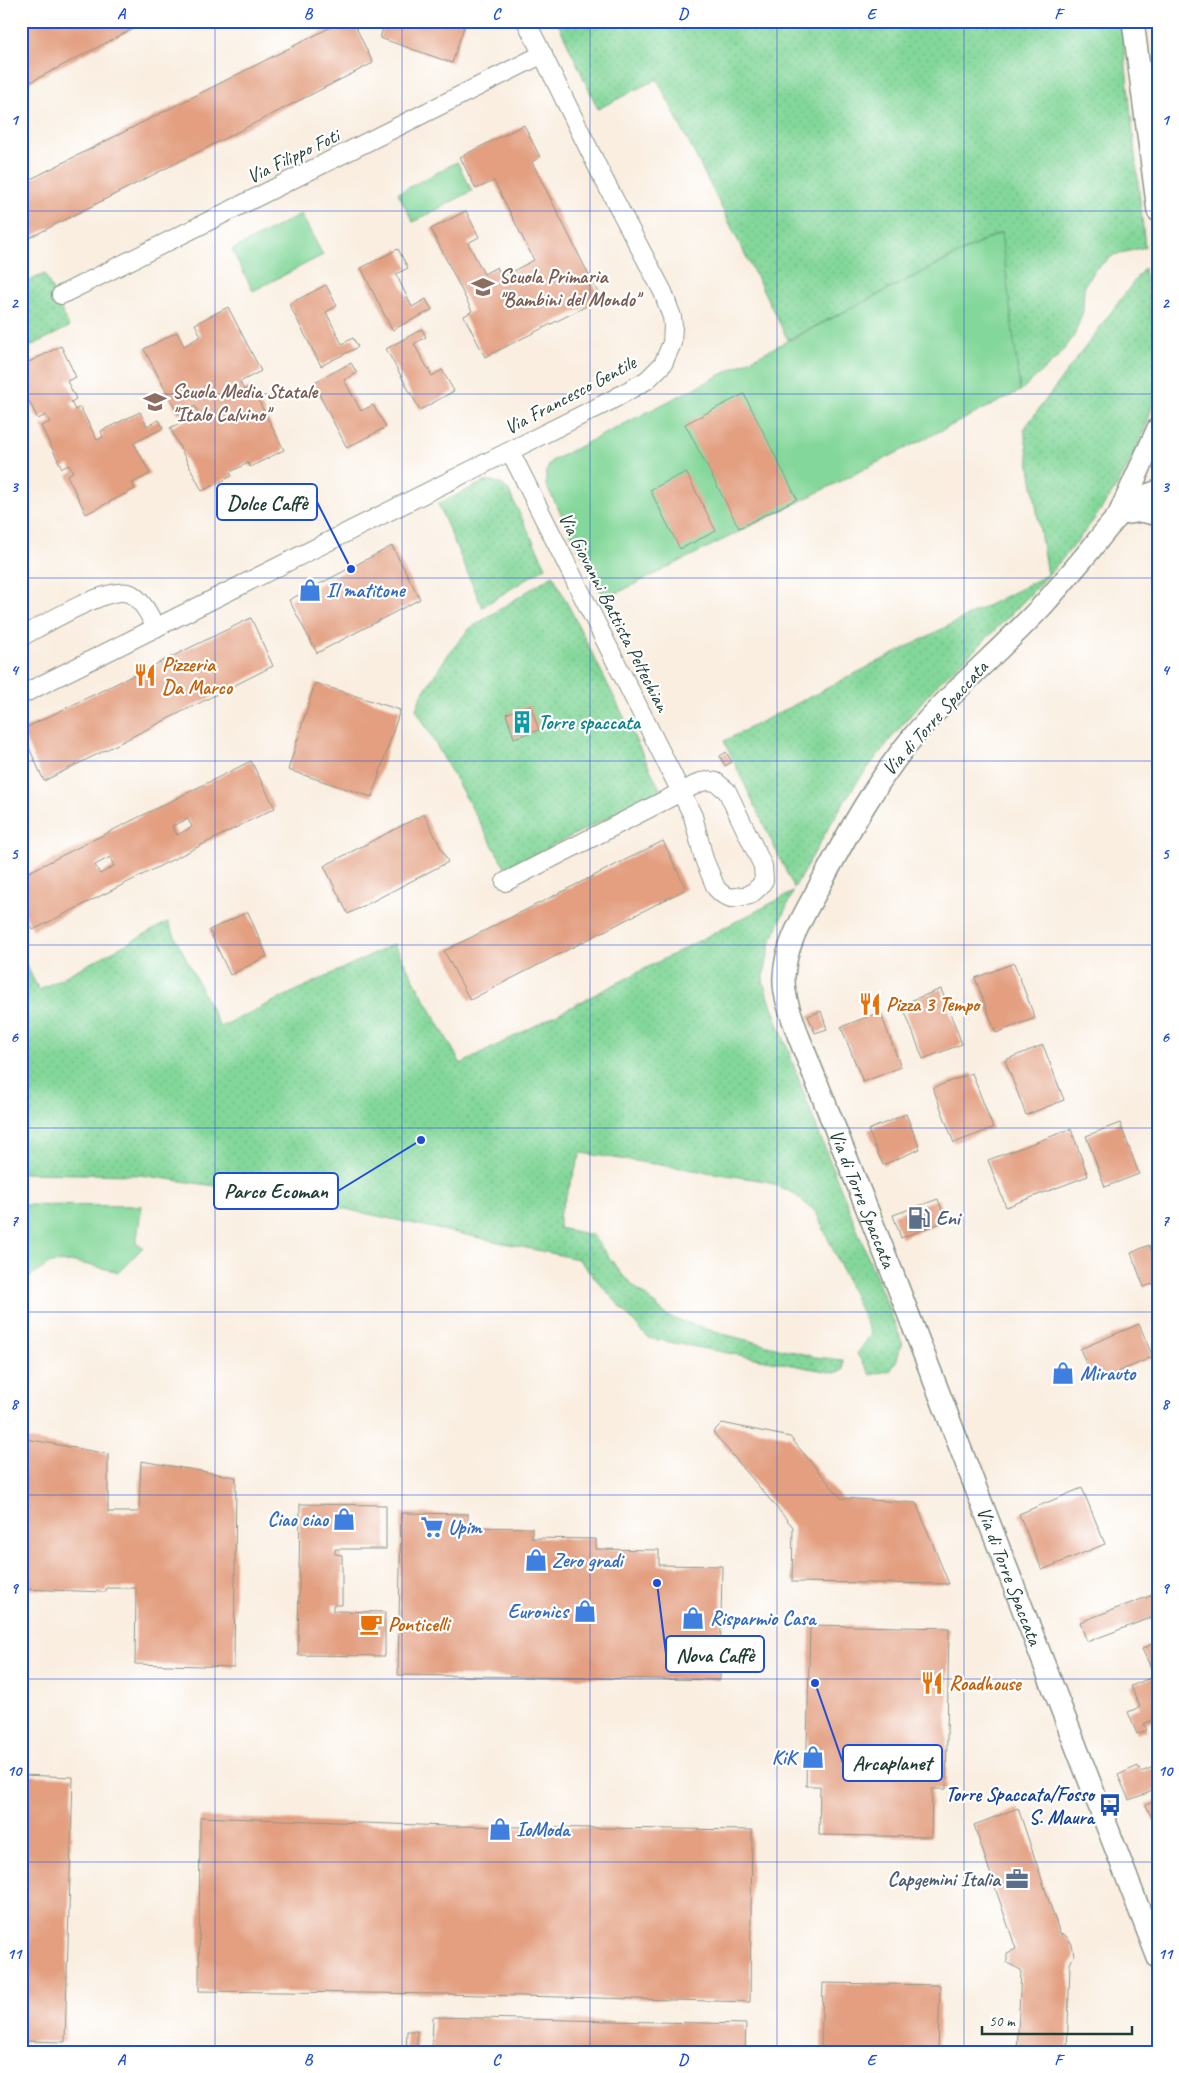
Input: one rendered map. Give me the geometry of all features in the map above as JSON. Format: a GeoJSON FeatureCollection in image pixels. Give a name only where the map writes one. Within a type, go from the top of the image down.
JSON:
{"type":"FeatureCollection","features":[{"type":"Feature","properties":{"kind":"street","name":"Via Francesco Gentile"},"geometry":{"type":"LineString","coordinates":[[21,696],[610,401],[647,380],[667,358],[673,334],[672,317],[663,292],[602,176],[526,21]]}},
{"type":"Feature","properties":{"kind":"street"},"geometry":{"type":"LineString","coordinates":[[1133,21],[1158,211]]}},
{"type":"Feature","properties":{"kind":"street","name":"Via Filippo Foti"},"geometry":{"type":"LineString","coordinates":[[62,295],[543,54]]}},
{"type":"Feature","properties":{"kind":"street","name":"Via di Torre Spaccata"},"geometry":{"type":"LineString","coordinates":[[1120,514],[1158,428]]}},
{"type":"Feature","properties":{"kind":"street","name":"Via Giovanni Battista Peltechian"},"geometry":{"type":"LineString","coordinates":[[505,882],[681,792],[701,782],[709,781],[716,782],[727,791],[763,866],[764,880],[755,892],[744,897],[735,898],[719,892],[707,869],[693,816],[681,792],[510,451]]}},
{"type":"Feature","properties":{"kind":"street"},"geometry":{"type":"LineString","coordinates":[[1131,486],[1158,477]]}},
{"type":"Feature","properties":{"kind":"street","name":"Via di Torre Spaccata"},"geometry":{"type":"LineString","coordinates":[[1158,491],[1139,499],[1120,514],[1050,597],[948,697],[884,774],[848,831],[803,917],[788,952],[784,984],[786,1000],[798,1035],[1158,1958]]}},
{"type":"Feature","properties":{"kind":"street"},"geometry":{"type":"LineString","coordinates":[[1120,514],[1142,512],[1158,515]]}},
{"type":"Feature","properties":{"kind":"street"},"geometry":{"type":"LineString","coordinates":[[21,637],[95,599],[118,592],[131,594],[138,600],[156,628]]}},
{"type":"Feature","properties":{"kind":"green space"},"geometry":{"type":"Polygon","coordinates":[[[557,21],[1121,21],[1145,247],[1114,255],[1095,269],[1084,286],[1083,311],[1074,336],[1059,356],[1020,391],[1001,232],[788,340],[657,79],[598,109],[557,21]]]}},
{"type":"Feature","properties":{"kind":"green space"},"geometry":{"type":"Polygon","coordinates":[[[457,162],[472,191],[413,222],[398,193],[457,162]]]}},
{"type":"Feature","properties":{"kind":"green space"},"geometry":{"type":"Polygon","coordinates":[[[301,214],[323,255],[253,291],[232,250],[301,214]]]}},
{"type":"Feature","properties":{"kind":"green space"},"geometry":{"type":"Polygon","coordinates":[[[1002,232],[1020,391],[605,599],[546,485],[546,472],[551,461],[1002,232]]]}},
{"type":"Feature","properties":{"kind":"green space"},"geometry":{"type":"Polygon","coordinates":[[[1144,268],[1158,362],[1153,401],[1141,439],[1122,477],[1098,513],[1043,581],[927,695],[879,753],[832,822],[794,888],[724,741],[1047,575],[1024,429],[1144,268]]]}},
{"type":"Feature","properties":{"kind":"green space"},"geometry":{"type":"Polygon","coordinates":[[[45,274],[69,327],[21,351],[21,284],[45,274]]]}},
{"type":"Feature","properties":{"kind":"green space"},"geometry":{"type":"Polygon","coordinates":[[[493,481],[501,484],[508,490],[546,567],[482,607],[438,504],[484,482],[493,481]]]}},
{"type":"Feature","properties":{"kind":"green space"},"geometry":{"type":"Polygon","coordinates":[[[553,575],[661,791],[506,869],[416,709],[422,694],[447,656],[469,629],[553,575]],[[530,706],[506,714],[514,738],[538,730],[530,706]]]}},
{"type":"Feature","properties":{"kind":"green space"},"geometry":{"type":"Polygon","coordinates":[[[793,892],[770,944],[763,982],[816,1126],[902,1342],[897,1359],[891,1370],[871,1375],[857,1354],[871,1334],[816,1212],[793,1193],[766,1181],[581,1153],[559,1216],[559,1228],[592,1235],[624,1277],[669,1317],[719,1333],[815,1357],[843,1360],[843,1370],[835,1373],[648,1338],[578,1259],[284,1196],[140,1175],[21,1173],[21,955],[39,990],[168,922],[220,1027],[394,944],[461,1064],[793,892]]]}},
{"type":"Feature","properties":{"kind":"green space"},"geometry":{"type":"Polygon","coordinates":[[[21,1205],[142,1206],[136,1244],[143,1247],[119,1272],[75,1262],[51,1263],[21,1282],[21,1205]]]}},
{"type":"Feature","properties":{"kind":"building"},"geometry":{"type":"Polygon","coordinates":[[[36,21],[148,21],[21,87],[21,29],[36,21]]]}},
{"type":"Feature","properties":{"kind":"building"},"geometry":{"type":"Polygon","coordinates":[[[343,21],[353,21],[373,63],[25,240],[21,232],[21,184],[343,21]]]}},
{"type":"Feature","properties":{"kind":"building"},"geometry":{"type":"Polygon","coordinates":[[[385,21],[466,21],[452,63],[380,38],[385,21]]]}},
{"type":"Feature","properties":{"kind":"building"},"geometry":{"type":"Polygon","coordinates":[[[524,125],[540,157],[532,162],[601,299],[485,357],[464,316],[472,311],[431,229],[466,211],[479,237],[468,243],[484,274],[497,267],[502,277],[534,260],[494,181],[476,189],[460,157],[524,125]]]}},
{"type":"Feature","properties":{"kind":"building"},"geometry":{"type":"Polygon","coordinates":[[[398,249],[408,268],[396,274],[412,307],[426,299],[432,310],[392,330],[361,268],[398,249]]]}},
{"type":"Feature","properties":{"kind":"building"},"geometry":{"type":"Polygon","coordinates":[[[326,285],[337,306],[326,312],[342,344],[353,338],[358,347],[321,366],[289,304],[326,285]]]}},
{"type":"Feature","properties":{"kind":"building"},"geometry":{"type":"Polygon","coordinates":[[[228,307],[261,371],[240,382],[244,390],[251,386],[284,450],[250,467],[248,463],[230,472],[232,476],[202,491],[170,428],[199,413],[195,406],[178,414],[144,349],[177,332],[184,346],[201,336],[195,324],[228,307]]]}},
{"type":"Feature","properties":{"kind":"building"},"geometry":{"type":"Polygon","coordinates":[[[422,329],[426,337],[414,344],[432,376],[442,370],[454,391],[420,410],[386,349],[422,329]]]}},
{"type":"Feature","properties":{"kind":"building"},"geometry":{"type":"Polygon","coordinates":[[[61,346],[76,377],[67,381],[76,399],[71,402],[75,410],[80,407],[97,440],[103,437],[101,431],[140,412],[147,426],[159,420],[163,428],[134,443],[150,474],[132,483],[135,489],[86,514],[67,475],[73,472],[69,465],[62,468],[41,426],[50,422],[46,415],[38,419],[29,401],[21,405],[21,366],[61,346]]]}},
{"type":"Feature","properties":{"kind":"building"},"geometry":{"type":"Polygon","coordinates":[[[351,363],[357,373],[344,380],[361,411],[373,405],[386,427],[347,448],[313,383],[351,363]]]}},
{"type":"Feature","properties":{"kind":"building"},"geometry":{"type":"Polygon","coordinates":[[[744,394],[797,499],[739,528],[685,424],[744,394]]]}},
{"type":"Feature","properties":{"kind":"building"},"geometry":{"type":"Polygon","coordinates":[[[686,472],[716,531],[680,549],[650,490],[686,472]]]}},
{"type":"Feature","properties":{"kind":"building"},"geometry":{"type":"Polygon","coordinates":[[[392,546],[420,599],[317,653],[289,600],[392,546]]]}},
{"type":"Feature","properties":{"kind":"building"},"geometry":{"type":"Polygon","coordinates":[[[251,618],[273,666],[44,781],[21,730],[251,618]]]}},
{"type":"Feature","properties":{"kind":"building"},"geometry":{"type":"Polygon","coordinates":[[[315,683],[400,710],[372,797],[288,770],[315,683]]]}},
{"type":"Feature","properties":{"kind":"building","name":"Torre spaccata"},"geometry":{"type":"Polygon","coordinates":[[[530,705],[539,730],[514,738],[506,714],[530,705]]]}},
{"type":"Feature","properties":{"kind":"building"},"geometry":{"type":"Polygon","coordinates":[[[726,752],[732,762],[725,766],[720,756],[726,752]]]}},
{"type":"Feature","properties":{"kind":"building"},"geometry":{"type":"Polygon","coordinates":[[[251,761],[275,808],[33,930],[21,906],[21,876],[251,761]],[[188,819],[172,826],[177,835],[192,827],[188,819]],[[110,857],[95,865],[100,874],[114,866],[110,857]]]}},
{"type":"Feature","properties":{"kind":"building"},"geometry":{"type":"Polygon","coordinates":[[[424,814],[448,862],[348,914],[324,866],[424,814]]]}},
{"type":"Feature","properties":{"kind":"building"},"geometry":{"type":"Polygon","coordinates":[[[663,841],[686,889],[470,1000],[444,951],[663,841]]]}},
{"type":"Feature","properties":{"kind":"building"},"geometry":{"type":"Polygon","coordinates":[[[248,912],[267,956],[230,975],[209,930],[248,912]]]}},
{"type":"Feature","properties":{"kind":"building"},"geometry":{"type":"Polygon","coordinates":[[[1014,963],[1035,1018],[996,1033],[975,978],[1014,963]]]}},
{"type":"Feature","properties":{"kind":"building"},"geometry":{"type":"Polygon","coordinates":[[[941,989],[962,1044],[923,1059],[902,1004],[941,989]]]}},
{"type":"Feature","properties":{"kind":"building"},"geometry":{"type":"Polygon","coordinates":[[[821,1011],[827,1029],[815,1033],[808,1016],[821,1011]]]}},
{"type":"Feature","properties":{"kind":"building"},"geometry":{"type":"Polygon","coordinates":[[[880,1012],[901,1067],[863,1082],[841,1027],[880,1012]]]}},
{"type":"Feature","properties":{"kind":"building"},"geometry":{"type":"Polygon","coordinates":[[[1043,1045],[1064,1100],[1026,1115],[1005,1060],[1043,1045]]]}},
{"type":"Feature","properties":{"kind":"building"},"geometry":{"type":"Polygon","coordinates":[[[972,1073],[993,1128],[954,1143],[933,1088],[972,1073]]]}},
{"type":"Feature","properties":{"kind":"building"},"geometry":{"type":"Polygon","coordinates":[[[906,1114],[920,1149],[883,1165],[868,1130],[906,1114]]]}},
{"type":"Feature","properties":{"kind":"building"},"geometry":{"type":"Polygon","coordinates":[[[1120,1123],[1139,1174],[1105,1187],[1086,1136],[1120,1123]]]}},
{"type":"Feature","properties":{"kind":"building"},"geometry":{"type":"Polygon","coordinates":[[[1071,1129],[1088,1176],[1006,1207],[988,1160],[1071,1129]]]}},
{"type":"Feature","properties":{"kind":"building","name":"Eni"},"geometry":{"type":"Polygon","coordinates":[[[938,1199],[946,1221],[901,1238],[893,1215],[938,1199]]]}},
{"type":"Feature","properties":{"kind":"building"},"geometry":{"type":"Polygon","coordinates":[[[1149,1245],[1158,1267],[1158,1282],[1144,1287],[1131,1253],[1149,1245]]]}},
{"type":"Feature","properties":{"kind":"building"},"geometry":{"type":"Polygon","coordinates":[[[1139,1324],[1153,1357],[1094,1382],[1080,1349],[1139,1324]]]}},
{"type":"Feature","properties":{"kind":"building"},"geometry":{"type":"Polygon","coordinates":[[[722,1423],[790,1437],[841,1498],[916,1503],[949,1584],[792,1582],[793,1527],[713,1432],[722,1423]]]}},
{"type":"Feature","properties":{"kind":"building"},"geometry":{"type":"Polygon","coordinates":[[[21,1438],[108,1454],[108,1512],[139,1512],[141,1461],[236,1477],[234,1667],[135,1664],[136,1588],[106,1588],[106,1592],[21,1589],[21,1438]]]}},
{"type":"Feature","properties":{"kind":"building"},"geometry":{"type":"Polygon","coordinates":[[[1082,1488],[1105,1544],[1042,1570],[1019,1514],[1082,1488]]]}},
{"type":"Feature","properties":{"kind":"building"},"geometry":{"type":"Polygon","coordinates":[[[300,1504],[386,1505],[386,1549],[335,1549],[335,1554],[342,1555],[342,1605],[333,1605],[333,1611],[385,1612],[385,1656],[298,1655],[300,1504]]]}},
{"type":"Feature","properties":{"kind":"building"},"geometry":{"type":"Polygon","coordinates":[[[401,1513],[468,1514],[468,1527],[532,1528],[532,1538],[596,1539],[596,1549],[659,1550],[659,1565],[722,1566],[720,1680],[398,1675],[401,1513]]]}},
{"type":"Feature","properties":{"kind":"building"},"geometry":{"type":"Polygon","coordinates":[[[1158,1593],[1158,1615],[1087,1642],[1080,1622],[1158,1593]]]}},
{"type":"Feature","properties":{"kind":"building"},"geometry":{"type":"Polygon","coordinates":[[[810,1625],[949,1628],[946,1789],[932,1789],[931,1837],[819,1835],[820,1786],[806,1786],[810,1625]]]}},
{"type":"Feature","properties":{"kind":"building"},"geometry":{"type":"Polygon","coordinates":[[[1158,1641],[1158,1717],[1144,1724],[1147,1730],[1137,1734],[1128,1712],[1140,1707],[1131,1686],[1155,1676],[1142,1649],[1158,1641]]]}},
{"type":"Feature","properties":{"kind":"building"},"geometry":{"type":"Polygon","coordinates":[[[1158,1765],[1158,1789],[1129,1800],[1118,1775],[1138,1766],[1141,1772],[1158,1765]]]}},
{"type":"Feature","properties":{"kind":"building"},"geometry":{"type":"Polygon","coordinates":[[[21,1775],[73,1777],[65,2042],[21,2041],[21,1775]]]}},
{"type":"Feature","properties":{"kind":"building"},"geometry":{"type":"Polygon","coordinates":[[[1158,1800],[1158,1831],[1146,1805],[1158,1800]]]}},
{"type":"Feature","properties":{"kind":"building","name":"Capgemini Italia"},"geometry":{"type":"Polygon","coordinates":[[[1018,1808],[1060,1934],[1066,1936],[1072,1944],[1074,1955],[1070,1964],[1067,2052],[1017,2052],[1021,1970],[1007,1963],[1007,1953],[1016,1949],[974,1825],[1018,1808]]]}},
{"type":"Feature","properties":{"kind":"building"},"geometry":{"type":"Polygon","coordinates":[[[200,1817],[446,1826],[752,1830],[750,2002],[445,1994],[199,1991],[200,1817]]]}},
{"type":"Feature","properties":{"kind":"building"},"geometry":{"type":"Polygon","coordinates":[[[823,1983],[940,1985],[938,2052],[821,2051],[823,1983]]]}},
{"type":"Feature","properties":{"kind":"building"},"geometry":{"type":"Polygon","coordinates":[[[433,2017],[746,2024],[745,2052],[432,2052],[433,2017]]]}},
{"type":"Feature","properties":{"kind":"building"},"geometry":{"type":"Polygon","coordinates":[[[407,2031],[417,2031],[417,2052],[406,2052],[407,2031]]]}},
{"type":"Feature","properties":{"kind":"place","name":"Scuola Primaria \"Bambini del Mondo\""},"geometry":{"type":"Point","coordinates":[483,287]}},
{"type":"Feature","properties":{"kind":"place","name":"Scuola Media Statale \"Italo Calvino\""},"geometry":{"type":"Point","coordinates":[155,402]}},
{"type":"Feature","properties":{"kind":"place","name":"Dolce Caffè"},"geometry":{"type":"Point","coordinates":[351,569]}},
{"type":"Feature","properties":{"kind":"place","name":"Il matitone"},"geometry":{"type":"Point","coordinates":[310,590]}},
{"type":"Feature","properties":{"kind":"place","name":"Pizzeria Da Marco"},"geometry":{"type":"Point","coordinates":[145,675]}},
{"type":"Feature","properties":{"kind":"place","name":"Torre spaccata"},"geometry":{"type":"Point","coordinates":[522,722]}},
{"type":"Feature","properties":{"kind":"place","name":"Pizza 3 Tempo"},"geometry":{"type":"Point","coordinates":[870,1004]}},
{"type":"Feature","properties":{"kind":"place","name":"Parco Ecoman"},"geometry":{"type":"Point","coordinates":[421,1140]}},
{"type":"Feature","properties":{"kind":"place","name":"Eni"},"geometry":{"type":"Point","coordinates":[919,1218]}},
{"type":"Feature","properties":{"kind":"place","name":"Mirauto"},"geometry":{"type":"Point","coordinates":[1063,1373]}},
{"type":"Feature","properties":{"kind":"place","name":"Ciao ciao"},"geometry":{"type":"Point","coordinates":[344,1519]}},
{"type":"Feature","properties":{"kind":"place","name":"Upim"},"geometry":{"type":"Point","coordinates":[432,1527]}},
{"type":"Feature","properties":{"kind":"place","name":"Zero gradi"},"geometry":{"type":"Point","coordinates":[536,1560]}},
{"type":"Feature","properties":{"kind":"place","name":"Nova Caffè"},"geometry":{"type":"Point","coordinates":[657,1583]}},
{"type":"Feature","properties":{"kind":"place","name":"Euronics"},"geometry":{"type":"Point","coordinates":[585,1611]}},
{"type":"Feature","properties":{"kind":"place","name":"Risparmio Casa"},"geometry":{"type":"Point","coordinates":[693,1618]}},
{"type":"Feature","properties":{"kind":"place","name":"Ponticelli"},"geometry":{"type":"Point","coordinates":[371,1624]}},
{"type":"Feature","properties":{"kind":"place","name":"Arcaplanet"},"geometry":{"type":"Point","coordinates":[815,1683]}},
{"type":"Feature","properties":{"kind":"place","name":"Roadhouse"},"geometry":{"type":"Point","coordinates":[932,1683]}},
{"type":"Feature","properties":{"kind":"place","name":"KiK"},"geometry":{"type":"Point","coordinates":[813,1757]}},
{"type":"Feature","properties":{"kind":"place","name":"Torre Spaccata/Fosso S. Maura"},"geometry":{"type":"Point","coordinates":[1110,1805]}},
{"type":"Feature","properties":{"kind":"place","name":"IoModa"},"geometry":{"type":"Point","coordinates":[500,1829]}},
{"type":"Feature","properties":{"kind":"place","name":"Capgemini Italia"},"geometry":{"type":"Point","coordinates":[1017,1879]}}]}
